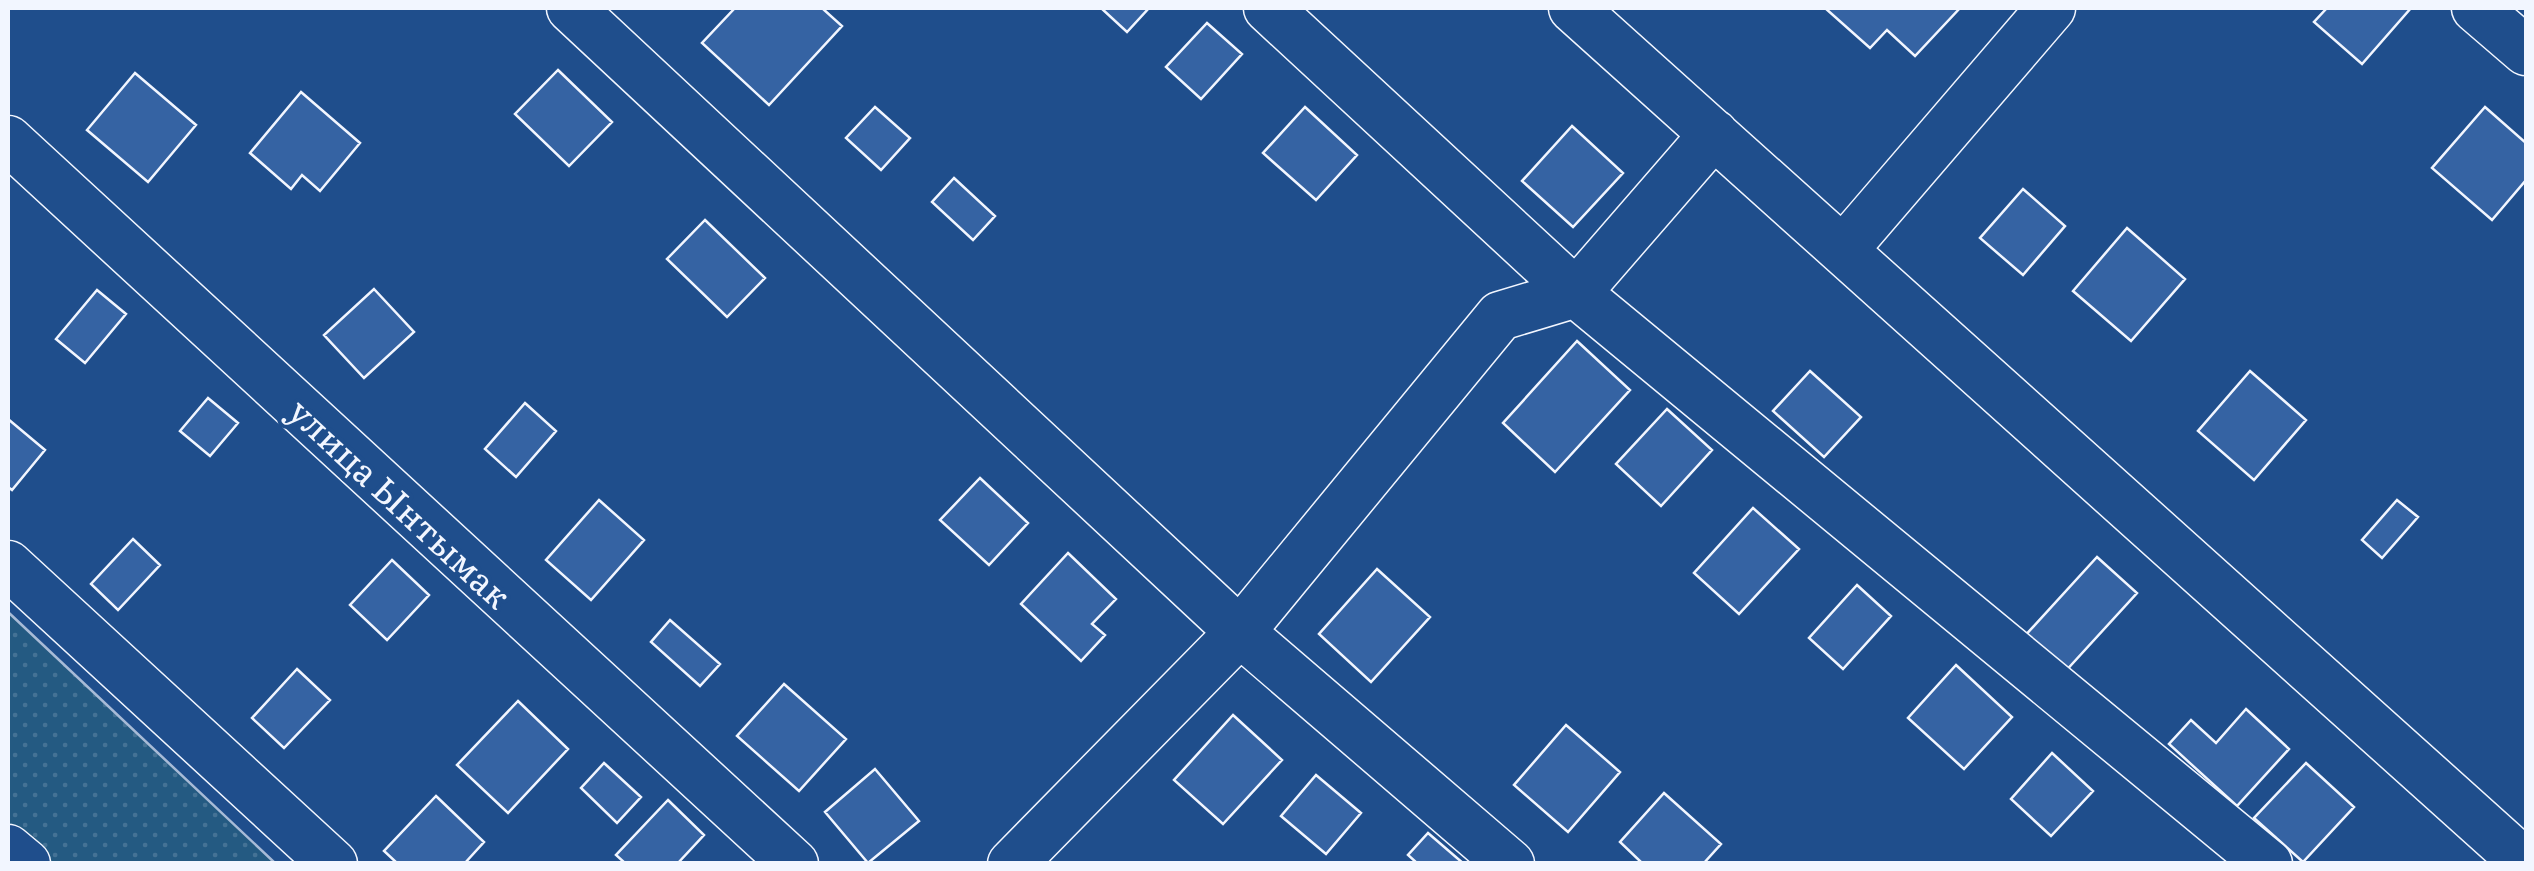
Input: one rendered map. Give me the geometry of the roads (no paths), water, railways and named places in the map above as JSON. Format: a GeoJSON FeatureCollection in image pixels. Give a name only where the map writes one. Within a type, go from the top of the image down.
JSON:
{"type":"FeatureCollection","features":[{"type":"Feature","properties":{"kind":"street"},"geometry":{"type":"LineString","coordinates":[[572,8],[1240,632],[1510,864]]}},
{"type":"Feature","properties":{"kind":"street"},"geometry":{"type":"LineString","coordinates":[[1268,8],[1576,293],[2268,864]]}},
{"type":"Feature","properties":{"kind":"street"},"geometry":{"type":"LineString","coordinates":[[1573,8],[2526,864]]}},
{"type":"Feature","properties":{"kind":"street"},"geometry":{"type":"LineString","coordinates":[[1844,249],[2051,8]]}},
{"type":"Feature","properties":{"kind":"street"},"geometry":{"type":"LineString","coordinates":[[2476,8],[2526,51]]}},
{"type":"Feature","properties":{"kind":"street"},"geometry":{"type":"LineString","coordinates":[[1012,864],[1240,632],[1500,316],[1576,293],[1714,134]]}},
{"type":"Feature","properties":{"kind":"street","name":"улица Ынтымак"},"geometry":{"type":"LineString","coordinates":[[8,140],[794,864]]}},
{"type":"Feature","properties":{"kind":"street"},"geometry":{"type":"LineString","coordinates":[[8,565],[333,864]]}},
{"type":"Feature","properties":{"kind":"street"},"geometry":{"type":"LineString","coordinates":[[8,849],[26,864]]}}]}
